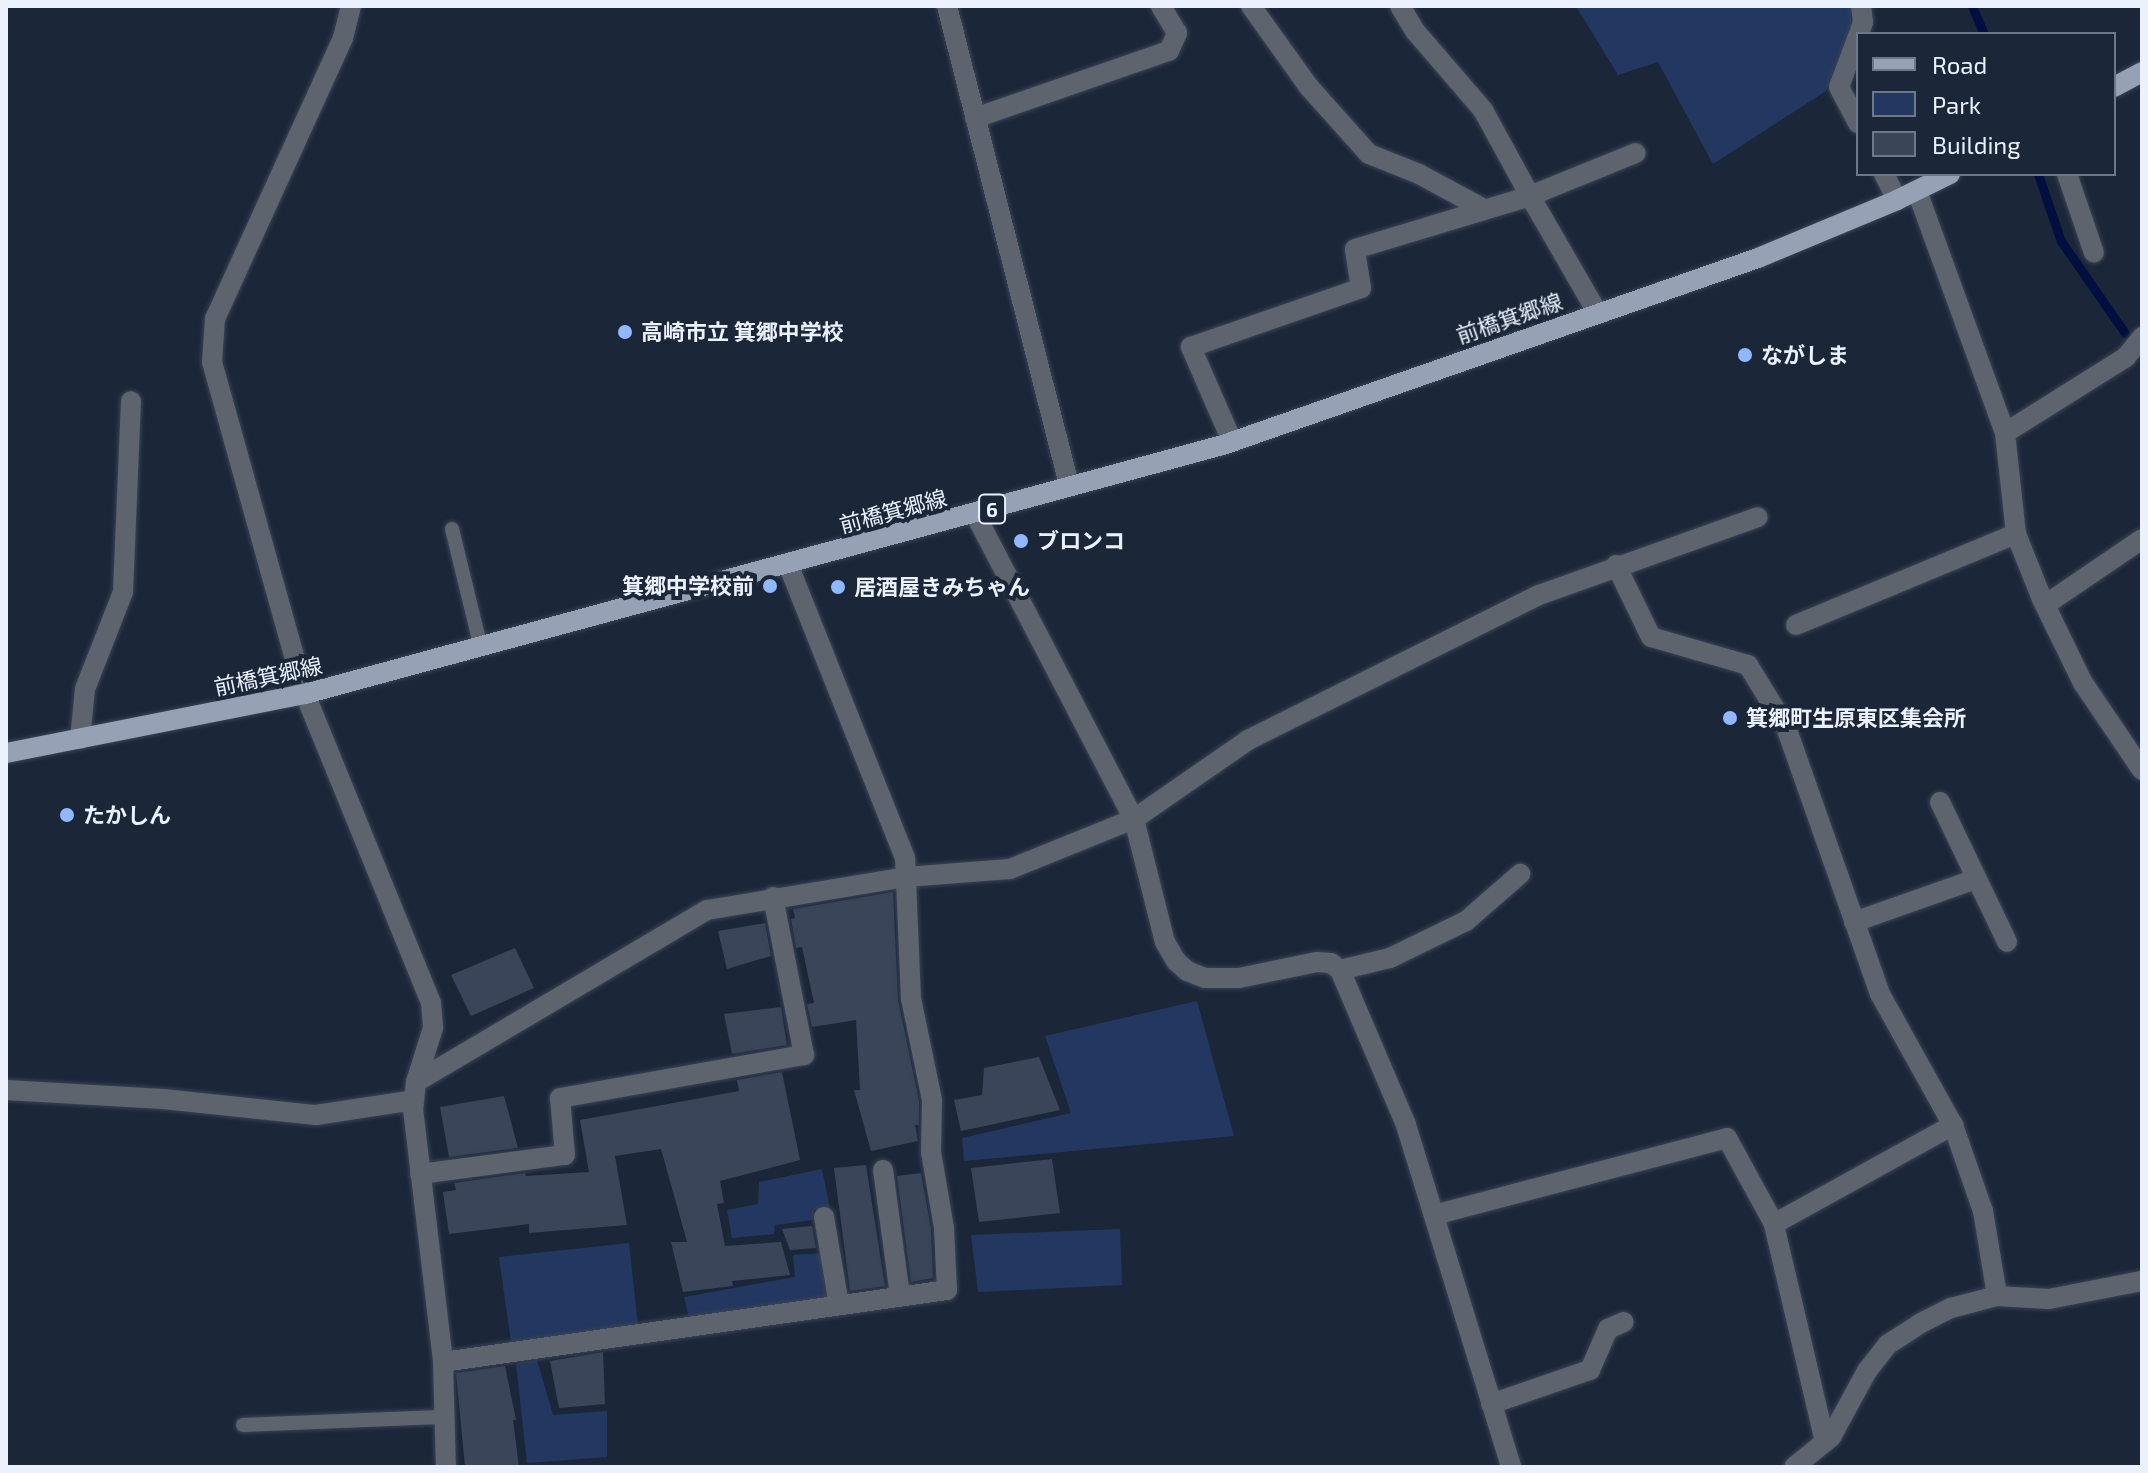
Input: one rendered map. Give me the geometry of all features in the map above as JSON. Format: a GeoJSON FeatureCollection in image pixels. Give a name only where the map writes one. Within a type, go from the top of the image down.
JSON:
{"type":"FeatureCollection","features":[{"type":"Feature","properties":{"kind":"main road"},"geometry":{"type":"LineString","coordinates":[[2116,86],[2142,72]]}},
{"type":"Feature","properties":{"kind":"main road","name":"前橋箕郷線"},"geometry":{"type":"LineString","coordinates":[[6,753],[305,694],[975,514],[1232,441],[1758,258],[1946,176]]}},
{"type":"Feature","properties":{"kind":"street"},"geometry":{"type":"LineString","coordinates":[[351,6],[343,38],[224,294],[215,319],[211,345],[217,388],[305,694],[431,1003],[433,1028],[415,1091],[420,1174],[443,1362],[446,1467]]}},
{"type":"Feature","properties":{"kind":"street"},"geometry":{"type":"LineString","coordinates":[[947,6],[1070,487]]}},
{"type":"Feature","properties":{"kind":"street"},"geometry":{"type":"LineString","coordinates":[[975,118],[1169,51],[1177,33],[1161,6]]}},
{"type":"Feature","properties":{"kind":"street"},"geometry":{"type":"LineString","coordinates":[[1251,6],[1309,87],[1369,154],[1419,174],[1484,209]]}},
{"type":"Feature","properties":{"kind":"street"},"geometry":{"type":"LineString","coordinates":[[1400,6],[1415,31],[1483,110],[1597,312]]}},
{"type":"Feature","properties":{"kind":"street"},"geometry":{"type":"LineString","coordinates":[[1859,32],[1863,22],[1861,6]]}},
{"type":"Feature","properties":{"kind":"street"},"geometry":{"type":"LineString","coordinates":[[1856,40],[1839,87],[1856,119]]}},
{"type":"Feature","properties":{"kind":"street"},"geometry":{"type":"LineString","coordinates":[[1232,441],[1191,347],[1361,288],[1355,249],[1530,196],[1636,153]]}},
{"type":"Feature","properties":{"kind":"street"},"geometry":{"type":"LineString","coordinates":[[1885,176],[1897,200]]}},
{"type":"Feature","properties":{"kind":"street"},"geometry":{"type":"LineString","coordinates":[[2068,176],[2094,253]]}},
{"type":"Feature","properties":{"kind":"street"},"geometry":{"type":"LineString","coordinates":[[1917,191],[2005,433],[2016,534],[2045,605],[2083,683],[2142,770]]}},
{"type":"Feature","properties":{"kind":"street"},"geometry":{"type":"LineString","coordinates":[[2005,433],[2134,355],[2142,337]]}},
{"type":"Feature","properties":{"kind":"street"},"geometry":{"type":"LineString","coordinates":[[80,739],[85,689],[123,592],[131,401]]}},
{"type":"Feature","properties":{"kind":"street"},"geometry":{"type":"LineString","coordinates":[[975,514],[1134,819],[1165,942],[1187,971],[1205,978],[1239,978],[1317,962],[1331,963],[1340,970],[1406,1125],[1511,1467]]}},
{"type":"Feature","properties":{"kind":"street"},"geometry":{"type":"LineString","coordinates":[[6,1090],[163,1099],[316,1115],[415,1091],[707,910],[906,877],[1010,869],[1134,819],[1248,740],[1539,595],[1616,565],[1758,517]]}},
{"type":"Feature","properties":{"kind":"street"},"geometry":{"type":"LineString","coordinates":[[1796,625],[2016,534]]}},
{"type":"Feature","properties":{"kind":"street"},"geometry":{"type":"LineString","coordinates":[[2045,605],[2142,539]]}},
{"type":"Feature","properties":{"kind":"street"},"geometry":{"type":"LineString","coordinates":[[443,1362],[947,1290],[944,1228],[931,1152],[932,1100],[911,999],[905,858],[886,802],[788,564]]}},
{"type":"Feature","properties":{"kind":"street"},"geometry":{"type":"LineString","coordinates":[[1616,565],[1651,637],[1748,665],[1786,727],[1880,994],[1953,1125],[1983,1211],[1997,1296]]}},
{"type":"Feature","properties":{"kind":"street"},"geometry":{"type":"LineString","coordinates":[[1940,802],[2007,942]]}},
{"type":"Feature","properties":{"kind":"street"},"geometry":{"type":"LineString","coordinates":[[1340,970],[1390,958],[1466,921],[1520,874]]}},
{"type":"Feature","properties":{"kind":"street"},"geometry":{"type":"LineString","coordinates":[[1854,922],[1976,879]]}},
{"type":"Feature","properties":{"kind":"street"},"geometry":{"type":"LineString","coordinates":[[420,1174],[565,1155],[560,1098],[804,1055],[773,897]]}},
{"type":"Feature","properties":{"kind":"street"},"geometry":{"type":"LineString","coordinates":[[1774,1224],[1953,1125]]}},
{"type":"Feature","properties":{"kind":"street"},"geometry":{"type":"LineString","coordinates":[[1434,1215],[1727,1138],[1774,1224],[1825,1442]]}},
{"type":"Feature","properties":{"kind":"street"},"geometry":{"type":"LineString","coordinates":[[883,1170],[900,1296]]}},
{"type":"Feature","properties":{"kind":"street"},"geometry":{"type":"LineString","coordinates":[[824,1217],[839,1305]]}},
{"type":"Feature","properties":{"kind":"street"},"geometry":{"type":"LineString","coordinates":[[1794,1467],[1825,1442],[1867,1371],[1887,1345],[1951,1308],[1997,1296],[2049,1299],[2139,1289]]}},
{"type":"Feature","properties":{"kind":"street"},"geometry":{"type":"LineString","coordinates":[[1491,1404],[1590,1370],[1608,1329],[1624,1322]]}},
{"type":"Feature","properties":{"kind":"lane"},"geometry":{"type":"LineString","coordinates":[[452,529],[481,648]]}},
{"type":"Feature","properties":{"kind":"lane"},"geometry":{"type":"LineString","coordinates":[[243,1425],[445,1417]]}},
{"type":"Feature","properties":{"kind":"green space"},"geometry":{"type":"Polygon","coordinates":[[[1576,6],[1851,6],[1851,27],[1826,91],[1713,164],[1658,62],[1618,75],[1576,6]]]}},
{"type":"Feature","properties":{"kind":"green space"},"geometry":{"type":"Polygon","coordinates":[[[1197,1001],[1234,1136],[964,1161],[962,1138],[1071,1113],[1045,1036],[1197,1001]]]}},
{"type":"Feature","properties":{"kind":"green space"},"geometry":{"type":"Polygon","coordinates":[[[822,1169],[830,1209],[814,1210],[813,1220],[775,1225],[774,1234],[732,1238],[727,1210],[758,1204],[759,1182],[822,1169]]]}},
{"type":"Feature","properties":{"kind":"green space"},"geometry":{"type":"Polygon","coordinates":[[[1120,1229],[1122,1285],[978,1292],[971,1235],[1120,1229]]]}},
{"type":"Feature","properties":{"kind":"green space"},"geometry":{"type":"Polygon","coordinates":[[[629,1243],[638,1326],[511,1342],[499,1257],[629,1243]]]}},
{"type":"Feature","properties":{"kind":"green space"},"geometry":{"type":"Polygon","coordinates":[[[822,1253],[833,1301],[690,1322],[684,1297],[795,1277],[793,1255],[822,1253]]]}},
{"type":"Feature","properties":{"kind":"green space"},"geometry":{"type":"Polygon","coordinates":[[[537,1360],[553,1415],[607,1411],[607,1457],[527,1463],[516,1364],[537,1360]]]}},
{"type":"Feature","properties":{"kind":"building"},"geometry":{"type":"Polygon","coordinates":[[[893,892],[898,1000],[919,1101],[919,1125],[915,1125],[918,1141],[871,1151],[854,1090],[860,1090],[856,1020],[812,1027],[807,1004],[814,1003],[802,947],[796,948],[791,919],[795,918],[793,909],[893,892]]]}},
{"type":"Feature","properties":{"kind":"building"},"geometry":{"type":"Polygon","coordinates":[[[765,923],[771,956],[727,969],[718,931],[765,923]]]}},
{"type":"Feature","properties":{"kind":"building"},"geometry":{"type":"Polygon","coordinates":[[[515,948],[534,988],[471,1016],[451,975],[515,948]]]}},
{"type":"Feature","properties":{"kind":"building"},"geometry":{"type":"Polygon","coordinates":[[[781,1007],[787,1045],[732,1054],[724,1014],[781,1007]]]}},
{"type":"Feature","properties":{"kind":"building"},"geometry":{"type":"Polygon","coordinates":[[[1039,1057],[1060,1110],[961,1131],[954,1100],[982,1095],[984,1068],[1039,1057]]]}},
{"type":"Feature","properties":{"kind":"building"},"geometry":{"type":"Polygon","coordinates":[[[782,1072],[800,1160],[720,1181],[724,1203],[717,1204],[725,1246],[781,1242],[790,1275],[732,1281],[733,1286],[683,1292],[671,1242],[687,1242],[661,1149],[615,1156],[627,1225],[529,1233],[529,1224],[449,1234],[443,1192],[456,1190],[454,1183],[525,1173],[526,1176],[589,1172],[580,1120],[739,1091],[737,1080],[782,1072]]]}},
{"type":"Feature","properties":{"kind":"building"},"geometry":{"type":"Polygon","coordinates":[[[504,1096],[518,1148],[449,1157],[440,1107],[504,1096]]]}},
{"type":"Feature","properties":{"kind":"building"},"geometry":{"type":"Polygon","coordinates":[[[1052,1159],[1060,1213],[979,1222],[971,1168],[1052,1159]]]}},
{"type":"Feature","properties":{"kind":"building"},"geometry":{"type":"Polygon","coordinates":[[[866,1165],[885,1286],[850,1291],[834,1168],[866,1165]]]}},
{"type":"Feature","properties":{"kind":"building"},"geometry":{"type":"Polygon","coordinates":[[[921,1173],[931,1229],[933,1278],[911,1282],[897,1176],[921,1173]]]}},
{"type":"Feature","properties":{"kind":"building"},"geometry":{"type":"Polygon","coordinates":[[[812,1226],[816,1248],[790,1250],[782,1229],[812,1226]]]}},
{"type":"Feature","properties":{"kind":"building"},"geometry":{"type":"Polygon","coordinates":[[[603,1352],[605,1404],[559,1408],[550,1361],[603,1352]]]}},
{"type":"Feature","properties":{"kind":"building"},"geometry":{"type":"Polygon","coordinates":[[[505,1366],[516,1420],[513,1420],[519,1467],[465,1467],[456,1373],[505,1366]]]}},
{"type":"Feature","properties":{"kind":"waterway"},"geometry":{"type":"LineString","coordinates":[[1972,6],[1983,32]]}},
{"type":"Feature","properties":{"kind":"waterway"},"geometry":{"type":"LineString","coordinates":[[2039,176],[2061,241],[2125,333]]}},
{"type":"Feature","properties":{"kind":"place","name":"高崎市立 箕郷中学校"},"geometry":{"type":"Point","coordinates":[625,332]}},
{"type":"Feature","properties":{"kind":"place","name":"ながしま"},"geometry":{"type":"Point","coordinates":[1745,355]}},
{"type":"Feature","properties":{"kind":"place","name":"ブロンコ"},"geometry":{"type":"Point","coordinates":[1021,541]}},
{"type":"Feature","properties":{"kind":"place","name":"箕郷中学校前"},"geometry":{"type":"Point","coordinates":[770,586]}},
{"type":"Feature","properties":{"kind":"place","name":"居酒屋きみちゃん"},"geometry":{"type":"Point","coordinates":[838,587]}},
{"type":"Feature","properties":{"kind":"place","name":"箕郷町生原東区集会所"},"geometry":{"type":"Point","coordinates":[1730,718]}},
{"type":"Feature","properties":{"kind":"place","name":"たかしん"},"geometry":{"type":"Point","coordinates":[67,815]}}]}
